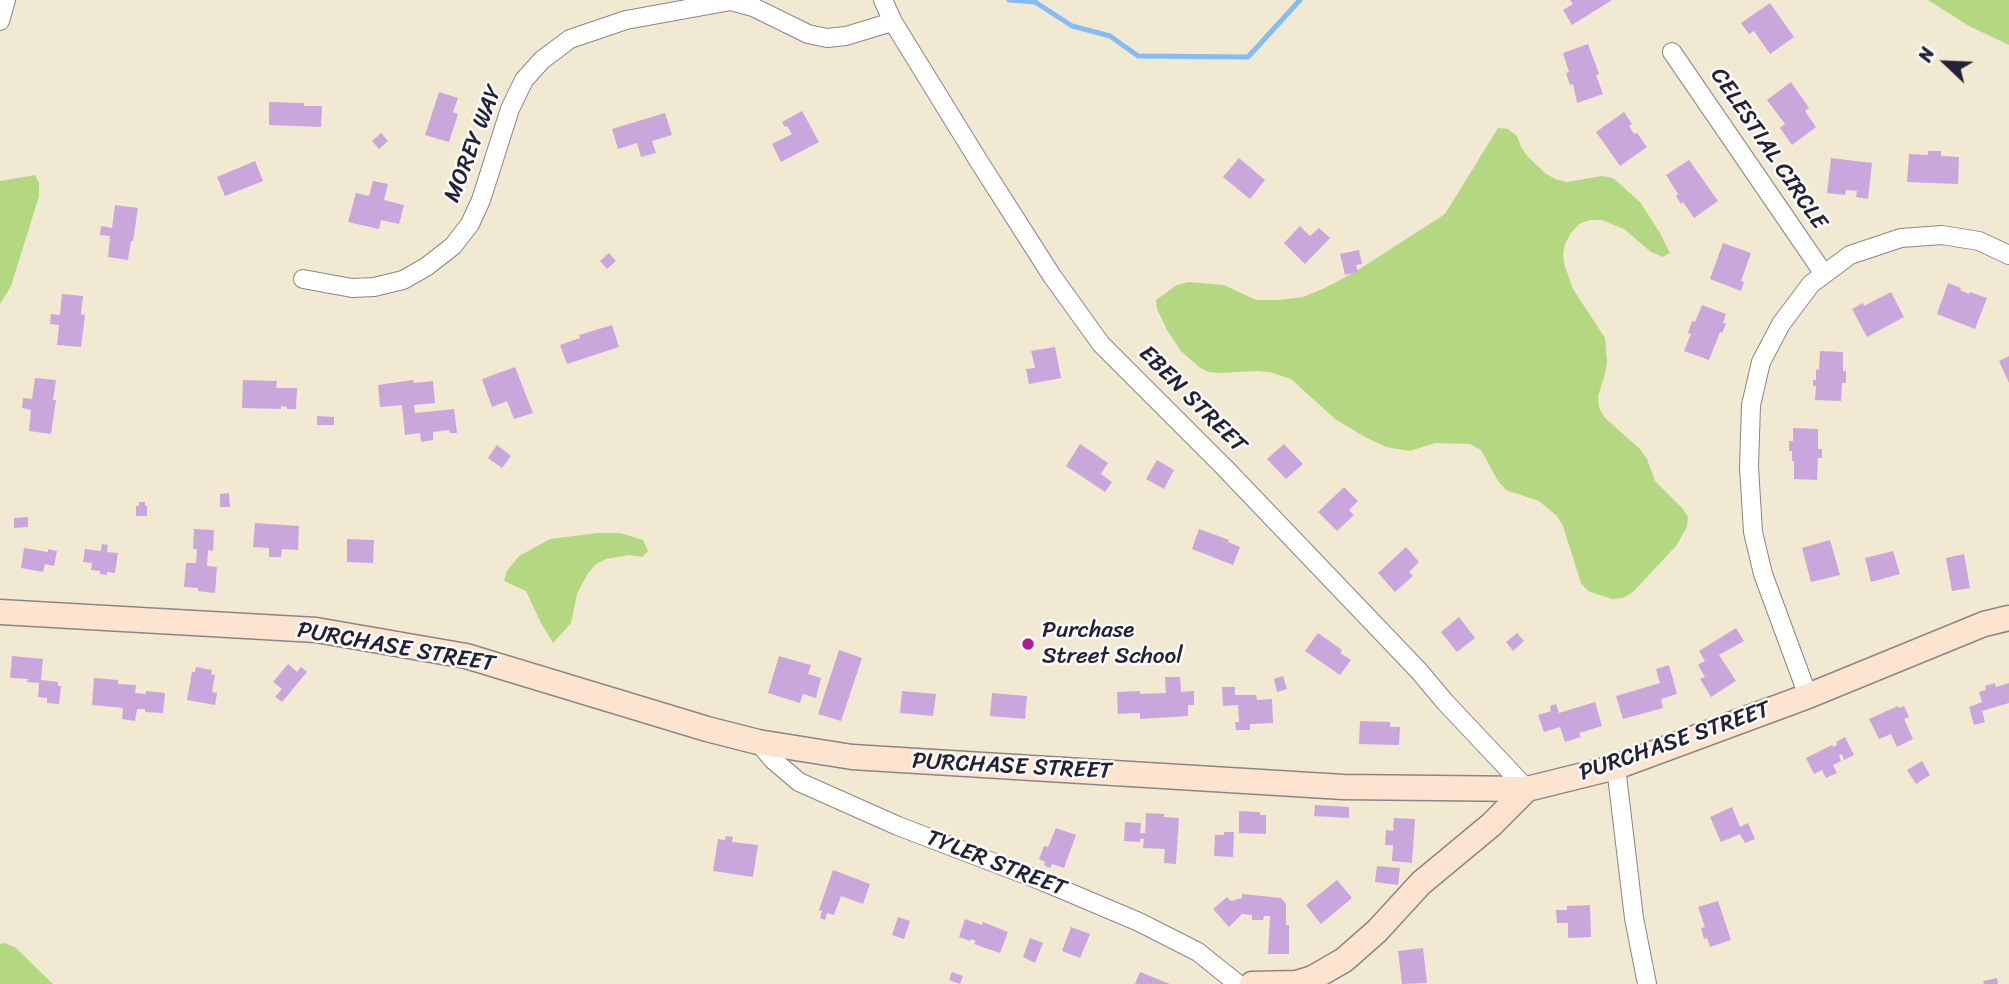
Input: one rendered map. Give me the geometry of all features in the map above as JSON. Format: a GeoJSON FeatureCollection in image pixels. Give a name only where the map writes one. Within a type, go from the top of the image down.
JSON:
{"type":"FeatureCollection","features":[{"type":"Feature","properties":{"kind":"main road","name":"PURCHASE STREET"},"geometry":{"type":"LineString","coordinates":[[0,612],[316,630],[466,656],[758,742],[866,758],[1343,787],[1527,789],[1616,767],[1808,696],[1984,624],[2009,618]]}},
{"type":"Feature","properties":{"kind":"main road"},"geometry":{"type":"LineString","coordinates":[[1252,984],[1297,983],[1313,978],[1344,960],[1377,931],[1421,883],[1491,825],[1527,789]]}},
{"type":"Feature","properties":{"kind":"street"},"geometry":{"type":"LineString","coordinates":[[0,21],[6,0]]}},
{"type":"Feature","properties":{"kind":"street","name":"EBEN STREET"},"geometry":{"type":"LineString","coordinates":[[883,0],[892,22],[1052,276],[1101,344],[1419,671],[1527,789]]}},
{"type":"Feature","properties":{"kind":"street","name":"MOREY WAY"},"geometry":{"type":"LineString","coordinates":[[303,279],[352,288],[374,287],[403,280],[426,267],[453,246],[470,223],[481,200],[510,109],[524,80],[542,60],[570,39],[626,20],[731,1],[753,7],[808,34],[827,38],[846,36],[892,22]]}},
{"type":"Feature","properties":{"kind":"street","name":"CELESTIAL CIRCLE"},"geometry":{"type":"LineString","coordinates":[[1672,52],[1824,274]]}},
{"type":"Feature","properties":{"kind":"street"},"geometry":{"type":"LineString","coordinates":[[1808,696],[1763,574],[1753,532],[1749,467],[1752,405],[1761,362],[1781,324],[1811,284],[1850,255],[1901,238],[1942,235],[1979,241],[2009,255]]}},
{"type":"Feature","properties":{"kind":"street","name":"TYLER STREET"},"geometry":{"type":"LineString","coordinates":[[758,742],[773,760],[799,782],[898,826],[1042,881],[1176,939],[1198,952],[1238,984]]}},
{"type":"Feature","properties":{"kind":"street"},"geometry":{"type":"LineString","coordinates":[[1616,767],[1634,918],[1647,984]]}},
{"type":"Feature","properties":{"kind":"green space"},"geometry":{"type":"Polygon","coordinates":[[[1928,0],[2009,0],[2009,45],[1969,26],[1928,0]]]}},
{"type":"Feature","properties":{"kind":"green space"},"geometry":{"type":"Polygon","coordinates":[[[1498,128],[1508,129],[1517,136],[1528,157],[1555,179],[1567,182],[1602,176],[1613,178],[1640,202],[1670,253],[1663,257],[1651,252],[1624,229],[1602,220],[1590,220],[1579,224],[1571,233],[1563,255],[1573,289],[1605,338],[1607,362],[1598,396],[1599,408],[1605,418],[1640,449],[1655,481],[1688,517],[1687,527],[1676,546],[1633,592],[1623,598],[1612,599],[1588,591],[1581,583],[1563,526],[1557,516],[1539,501],[1506,490],[1481,450],[1470,444],[1435,443],[1410,451],[1386,447],[1335,419],[1291,379],[1269,372],[1208,372],[1181,351],[1157,309],[1156,300],[1177,285],[1189,282],[1224,285],[1256,300],[1303,297],[1325,288],[1355,272],[1445,214],[1498,128]]]}},
{"type":"Feature","properties":{"kind":"green space"},"geometry":{"type":"Polygon","coordinates":[[[35,175],[39,183],[39,196],[11,286],[0,304],[0,181],[35,175]]]}},
{"type":"Feature","properties":{"kind":"green space"},"geometry":{"type":"Polygon","coordinates":[[[620,533],[643,540],[648,551],[642,557],[629,555],[606,559],[596,564],[577,594],[571,623],[553,643],[526,591],[504,581],[507,571],[519,556],[550,539],[620,533]]]}},
{"type":"Feature","properties":{"kind":"green space"},"geometry":{"type":"Polygon","coordinates":[[[5,943],[16,948],[53,984],[0,984],[0,944],[5,943]]]}},
{"type":"Feature","properties":{"kind":"building"},"geometry":{"type":"Polygon","coordinates":[[[1570,0],[1612,0],[1572,25],[1563,10],[1573,4],[1570,0]]]}},
{"type":"Feature","properties":{"kind":"building"},"geometry":{"type":"Polygon","coordinates":[[[1770,3],[1794,37],[1770,54],[1754,31],[1749,34],[1741,23],[1770,3]]]}},
{"type":"Feature","properties":{"kind":"building"},"geometry":{"type":"Polygon","coordinates":[[[1588,44],[1603,94],[1577,103],[1573,84],[1570,85],[1566,73],[1569,72],[1563,53],[1588,44]]]}},
{"type":"Feature","properties":{"kind":"building"},"geometry":{"type":"Polygon","coordinates":[[[1791,82],[1809,108],[1805,111],[1816,127],[1792,145],[1780,128],[1785,124],[1767,100],[1791,82]]]}},
{"type":"Feature","properties":{"kind":"building"},"geometry":{"type":"Polygon","coordinates":[[[439,92],[458,98],[453,112],[458,114],[449,142],[425,135],[439,92]]]}},
{"type":"Feature","properties":{"kind":"building"},"geometry":{"type":"Polygon","coordinates":[[[269,102],[322,106],[321,127],[269,125],[269,102]]]}},
{"type":"Feature","properties":{"kind":"building"},"geometry":{"type":"Polygon","coordinates":[[[802,111],[819,142],[781,162],[772,144],[792,134],[782,122],[802,111]]]}},
{"type":"Feature","properties":{"kind":"building"},"geometry":{"type":"Polygon","coordinates":[[[1624,112],[1632,124],[1629,126],[1634,134],[1637,133],[1647,147],[1620,166],[1596,132],[1624,112]]]}},
{"type":"Feature","properties":{"kind":"building"},"geometry":{"type":"Polygon","coordinates":[[[665,113],[672,135],[652,141],[656,153],[641,157],[637,143],[618,149],[612,129],[665,113]]]}},
{"type":"Feature","properties":{"kind":"building"},"geometry":{"type":"Polygon","coordinates":[[[381,133],[388,141],[379,149],[372,141],[381,133]]]}},
{"type":"Feature","properties":{"kind":"building"},"geometry":{"type":"Polygon","coordinates":[[[1928,151],[1941,151],[1941,156],[1959,157],[1958,184],[1907,182],[1909,154],[1928,155],[1928,151]]]}},
{"type":"Feature","properties":{"kind":"building"},"geometry":{"type":"Polygon","coordinates":[[[1239,158],[1265,180],[1250,199],[1223,177],[1239,158]]]}},
{"type":"Feature","properties":{"kind":"building"},"geometry":{"type":"Polygon","coordinates":[[[1831,158],[1872,163],[1868,199],[1856,197],[1857,191],[1846,190],[1845,195],[1827,193],[1831,158]]]}},
{"type":"Feature","properties":{"kind":"building"},"geometry":{"type":"Polygon","coordinates":[[[1689,160],[1718,201],[1694,218],[1683,202],[1681,204],[1666,175],[1689,160]]]}},
{"type":"Feature","properties":{"kind":"building"},"geometry":{"type":"Polygon","coordinates":[[[255,161],[263,181],[225,196],[217,177],[255,161]]]}},
{"type":"Feature","properties":{"kind":"building"},"geometry":{"type":"Polygon","coordinates":[[[373,181],[388,184],[384,200],[404,205],[399,224],[381,220],[379,229],[348,222],[356,193],[369,196],[373,181]]]}},
{"type":"Feature","properties":{"kind":"building"},"geometry":{"type":"Polygon","coordinates":[[[115,205],[138,208],[128,260],[108,257],[110,236],[100,235],[101,226],[112,228],[115,205]]]}},
{"type":"Feature","properties":{"kind":"building"},"geometry":{"type":"Polygon","coordinates":[[[1300,226],[1310,236],[1319,228],[1330,238],[1305,264],[1284,243],[1300,226]]]}},
{"type":"Feature","properties":{"kind":"building"},"geometry":{"type":"Polygon","coordinates":[[[1723,243],[1751,253],[1741,281],[1744,282],[1741,291],[1710,279],[1723,243]]]}},
{"type":"Feature","properties":{"kind":"building"},"geometry":{"type":"Polygon","coordinates":[[[1359,250],[1362,264],[1356,265],[1358,272],[1345,275],[1340,254],[1359,250]]]}},
{"type":"Feature","properties":{"kind":"building"},"geometry":{"type":"Polygon","coordinates":[[[609,253],[616,261],[607,269],[600,261],[609,253]]]}},
{"type":"Feature","properties":{"kind":"building"},"geometry":{"type":"Polygon","coordinates":[[[1948,283],[1969,294],[1970,292],[1987,298],[1975,329],[1937,314],[1948,283]]]}},
{"type":"Feature","properties":{"kind":"building"},"geometry":{"type":"Polygon","coordinates":[[[1891,292],[1904,317],[1867,337],[1852,309],[1891,292]]]}},
{"type":"Feature","properties":{"kind":"building"},"geometry":{"type":"Polygon","coordinates":[[[62,294],[83,296],[81,314],[85,315],[81,347],[57,345],[59,325],[50,324],[51,314],[60,315],[62,294]]]}},
{"type":"Feature","properties":{"kind":"building"},"geometry":{"type":"Polygon","coordinates":[[[1702,305],[1726,314],[1723,323],[1726,324],[1709,360],[1684,351],[1691,334],[1688,333],[1692,321],[1695,322],[1702,305]]]}},
{"type":"Feature","properties":{"kind":"building"},"geometry":{"type":"Polygon","coordinates":[[[612,325],[619,347],[567,364],[560,345],[580,338],[579,335],[612,325]]]}},
{"type":"Feature","properties":{"kind":"building"},"geometry":{"type":"Polygon","coordinates":[[[1055,347],[1061,378],[1029,384],[1026,369],[1035,368],[1031,351],[1055,347]]]}},
{"type":"Feature","properties":{"kind":"building"},"geometry":{"type":"Polygon","coordinates":[[[1820,351],[1843,352],[1846,383],[1842,383],[1841,401],[1815,400],[1816,386],[1813,386],[1813,380],[1816,380],[1816,369],[1819,370],[1820,351]]]}},
{"type":"Feature","properties":{"kind":"building"},"geometry":{"type":"Polygon","coordinates":[[[2009,356],[2009,383],[1999,361],[2009,356]]]}},
{"type":"Feature","properties":{"kind":"building"},"geometry":{"type":"Polygon","coordinates":[[[515,367],[533,413],[514,419],[507,401],[492,407],[482,379],[515,367]]]}},
{"type":"Feature","properties":{"kind":"building"},"geometry":{"type":"Polygon","coordinates":[[[35,378],[56,380],[51,434],[29,431],[31,410],[22,408],[23,398],[32,399],[35,378]]]}},
{"type":"Feature","properties":{"kind":"building"},"geometry":{"type":"Polygon","coordinates":[[[243,380],[277,381],[276,388],[297,388],[296,409],[281,406],[281,409],[242,408],[243,380]]]}},
{"type":"Feature","properties":{"kind":"building"},"geometry":{"type":"Polygon","coordinates":[[[413,380],[414,383],[433,381],[435,403],[414,405],[415,413],[454,409],[457,433],[450,433],[449,430],[433,432],[433,440],[421,442],[420,433],[405,435],[402,405],[380,407],[378,385],[413,380]]]}},
{"type":"Feature","properties":{"kind":"building"},"geometry":{"type":"Polygon","coordinates":[[[317,416],[334,417],[334,425],[317,425],[317,416]]]}},
{"type":"Feature","properties":{"kind":"building"},"geometry":{"type":"Polygon","coordinates":[[[1793,428],[1818,429],[1818,449],[1822,449],[1822,458],[1818,458],[1817,480],[1794,479],[1794,461],[1792,451],[1789,451],[1789,441],[1793,441],[1793,428]]]}},
{"type":"Feature","properties":{"kind":"building"},"geometry":{"type":"Polygon","coordinates":[[[1080,444],[1108,463],[1101,474],[1112,482],[1105,492],[1066,466],[1080,444]]]}},
{"type":"Feature","properties":{"kind":"building"},"geometry":{"type":"Polygon","coordinates":[[[1284,444],[1303,464],[1286,479],[1267,459],[1284,444]]]}},
{"type":"Feature","properties":{"kind":"building"},"geometry":{"type":"Polygon","coordinates":[[[497,445],[511,456],[502,468],[488,458],[497,445]]]}},
{"type":"Feature","properties":{"kind":"building"},"geometry":{"type":"Polygon","coordinates":[[[1157,460],[1174,470],[1164,489],[1146,479],[1157,460]]]}},
{"type":"Feature","properties":{"kind":"building"},"geometry":{"type":"Polygon","coordinates":[[[1344,487],[1358,501],[1349,510],[1354,515],[1337,531],[1318,512],[1344,487]]]}},
{"type":"Feature","properties":{"kind":"building"},"geometry":{"type":"Polygon","coordinates":[[[229,493],[230,507],[220,507],[220,494],[229,493]]]}},
{"type":"Feature","properties":{"kind":"building"},"geometry":{"type":"Polygon","coordinates":[[[139,502],[145,502],[147,516],[136,516],[139,502]]]}},
{"type":"Feature","properties":{"kind":"building"},"geometry":{"type":"Polygon","coordinates":[[[28,517],[28,527],[14,528],[14,518],[28,517]]]}},
{"type":"Feature","properties":{"kind":"building"},"geometry":{"type":"Polygon","coordinates":[[[255,523],[299,526],[298,550],[282,549],[281,557],[269,557],[269,548],[253,547],[255,523]]]}},
{"type":"Feature","properties":{"kind":"building"},"geometry":{"type":"Polygon","coordinates":[[[194,529],[214,530],[213,551],[208,550],[207,566],[217,567],[215,593],[184,587],[186,563],[196,563],[197,549],[193,549],[194,529]]]}},
{"type":"Feature","properties":{"kind":"building"},"geometry":{"type":"Polygon","coordinates":[[[1199,529],[1240,547],[1233,565],[1192,549],[1199,529]]]}},
{"type":"Feature","properties":{"kind":"building"},"geometry":{"type":"Polygon","coordinates":[[[347,539],[374,540],[373,563],[347,562],[347,539]]]}},
{"type":"Feature","properties":{"kind":"building"},"geometry":{"type":"Polygon","coordinates":[[[1830,540],[1840,575],[1811,582],[1802,548],[1830,540]]]}},
{"type":"Feature","properties":{"kind":"building"},"geometry":{"type":"Polygon","coordinates":[[[102,544],[108,545],[107,552],[118,553],[115,573],[100,574],[100,571],[91,570],[92,563],[83,562],[85,549],[101,551],[102,544]]]}},
{"type":"Feature","properties":{"kind":"building"},"geometry":{"type":"Polygon","coordinates":[[[1406,547],[1419,562],[1409,572],[1413,576],[1395,592],[1378,573],[1406,547]]]}},
{"type":"Feature","properties":{"kind":"building"},"geometry":{"type":"Polygon","coordinates":[[[24,548],[57,551],[54,566],[45,564],[43,572],[21,568],[24,548]]]}},
{"type":"Feature","properties":{"kind":"building"},"geometry":{"type":"Polygon","coordinates":[[[1893,551],[1900,574],[1871,582],[1865,558],[1893,551]]]}},
{"type":"Feature","properties":{"kind":"building"},"geometry":{"type":"Polygon","coordinates":[[[1964,554],[1970,588],[1952,591],[1946,558],[1964,554]]]}},
{"type":"Feature","properties":{"kind":"building"},"geometry":{"type":"Polygon","coordinates":[[[1459,617],[1475,638],[1457,652],[1441,632],[1459,617]]]}},
{"type":"Feature","properties":{"kind":"building"},"geometry":{"type":"Polygon","coordinates":[[[1736,628],[1744,641],[1719,655],[1736,681],[1711,697],[1700,679],[1705,677],[1698,665],[1705,661],[1699,651],[1736,628]]]}},
{"type":"Feature","properties":{"kind":"building"},"geometry":{"type":"Polygon","coordinates":[[[1318,633],[1351,660],[1340,675],[1305,651],[1318,633]]]}},
{"type":"Feature","properties":{"kind":"building"},"geometry":{"type":"Polygon","coordinates":[[[1517,633],[1524,641],[1513,651],[1506,642],[1517,633]]]}},
{"type":"Feature","properties":{"kind":"building"},"geometry":{"type":"Polygon","coordinates":[[[839,650],[862,658],[841,721],[818,714],[839,650]]]}},
{"type":"Feature","properties":{"kind":"building"},"geometry":{"type":"Polygon","coordinates":[[[12,656],[43,659],[41,680],[58,682],[58,686],[61,686],[59,704],[47,703],[47,698],[38,697],[39,683],[10,678],[12,656]]]}},
{"type":"Feature","properties":{"kind":"building"},"geometry":{"type":"Polygon","coordinates":[[[779,656],[811,665],[808,674],[821,678],[816,698],[803,694],[800,703],[768,693],[779,656]]]}},
{"type":"Feature","properties":{"kind":"building"},"geometry":{"type":"Polygon","coordinates":[[[288,664],[297,672],[301,667],[307,672],[282,702],[275,697],[282,689],[273,682],[288,664]]]}},
{"type":"Feature","properties":{"kind":"building"},"geometry":{"type":"Polygon","coordinates":[[[1669,665],[1677,694],[1661,699],[1663,708],[1623,719],[1616,696],[1660,683],[1656,669],[1669,665]]]}},
{"type":"Feature","properties":{"kind":"building"},"geometry":{"type":"Polygon","coordinates":[[[196,667],[212,670],[211,674],[215,675],[212,692],[217,693],[215,705],[187,700],[192,672],[195,672],[196,667]]]}},
{"type":"Feature","properties":{"kind":"building"},"geometry":{"type":"Polygon","coordinates":[[[1283,676],[1287,689],[1277,692],[1274,679],[1283,676]]]}},
{"type":"Feature","properties":{"kind":"building"},"geometry":{"type":"Polygon","coordinates":[[[1165,677],[1180,677],[1181,692],[1194,691],[1194,705],[1188,705],[1188,716],[1140,719],[1140,713],[1118,714],[1117,692],[1166,693],[1165,677]]]}},
{"type":"Feature","properties":{"kind":"building"},"geometry":{"type":"Polygon","coordinates":[[[94,678],[136,685],[135,693],[165,693],[163,713],[137,709],[135,721],[122,719],[123,708],[92,705],[94,678]]]}},
{"type":"Feature","properties":{"kind":"building"},"geometry":{"type":"Polygon","coordinates":[[[1995,683],[1996,687],[2009,683],[2009,703],[1982,711],[1985,722],[1974,725],[1969,707],[1982,702],[1979,692],[1986,690],[1985,686],[1995,683]]]}},
{"type":"Feature","properties":{"kind":"building"},"geometry":{"type":"Polygon","coordinates":[[[1222,687],[1235,687],[1235,695],[1256,695],[1257,700],[1272,699],[1273,723],[1250,724],[1250,730],[1236,730],[1235,722],[1239,722],[1238,705],[1223,706],[1222,687]]]}},
{"type":"Feature","properties":{"kind":"building"},"geometry":{"type":"Polygon","coordinates":[[[902,691],[936,694],[933,716],[900,713],[902,691]]]}},
{"type":"Feature","properties":{"kind":"building"},"geometry":{"type":"Polygon","coordinates":[[[992,693],[1027,696],[1025,719],[990,716],[992,693]]]}},
{"type":"Feature","properties":{"kind":"building"},"geometry":{"type":"Polygon","coordinates":[[[1595,702],[1602,726],[1579,733],[1581,737],[1565,742],[1560,727],[1544,732],[1538,715],[1551,711],[1550,706],[1556,704],[1559,713],[1595,702]]]}},
{"type":"Feature","properties":{"kind":"building"},"geometry":{"type":"Polygon","coordinates":[[[1904,706],[1909,717],[1904,719],[1913,739],[1897,747],[1891,734],[1879,739],[1869,719],[1904,706]]]}},
{"type":"Feature","properties":{"kind":"building"},"geometry":{"type":"Polygon","coordinates":[[[1360,721],[1390,722],[1390,727],[1400,727],[1399,745],[1359,744],[1360,721]]]}},
{"type":"Feature","properties":{"kind":"building"},"geometry":{"type":"Polygon","coordinates":[[[1845,737],[1854,755],[1844,760],[1842,754],[1839,755],[1841,761],[1833,765],[1837,773],[1826,778],[1822,770],[1814,774],[1806,758],[1837,745],[1836,742],[1845,737]]]}},
{"type":"Feature","properties":{"kind":"building"},"geometry":{"type":"Polygon","coordinates":[[[1922,761],[1930,775],[1916,784],[1907,770],[1922,761]]]}},
{"type":"Feature","properties":{"kind":"building"},"geometry":{"type":"Polygon","coordinates":[[[1315,805],[1349,807],[1349,818],[1314,816],[1315,805]]]}},
{"type":"Feature","properties":{"kind":"building"},"geometry":{"type":"Polygon","coordinates":[[[1732,807],[1740,827],[1748,823],[1755,839],[1745,843],[1740,834],[1721,842],[1710,817],[1732,807]]]}},
{"type":"Feature","properties":{"kind":"building"},"geometry":{"type":"Polygon","coordinates":[[[1239,811],[1266,815],[1266,834],[1239,833],[1239,811]]]}},
{"type":"Feature","properties":{"kind":"building"},"geometry":{"type":"Polygon","coordinates":[[[1146,813],[1179,818],[1176,864],[1164,863],[1165,849],[1143,848],[1144,839],[1140,839],[1140,842],[1124,841],[1125,822],[1141,823],[1140,833],[1145,833],[1146,813]]]}},
{"type":"Feature","properties":{"kind":"building"},"geometry":{"type":"Polygon","coordinates":[[[1394,818],[1415,819],[1412,863],[1392,861],[1393,845],[1385,845],[1386,830],[1393,831],[1394,818]]]}},
{"type":"Feature","properties":{"kind":"building"},"geometry":{"type":"Polygon","coordinates":[[[1056,828],[1076,835],[1064,868],[1052,864],[1050,868],[1039,859],[1044,846],[1048,847],[1056,828]]]}},
{"type":"Feature","properties":{"kind":"building"},"geometry":{"type":"Polygon","coordinates":[[[1224,832],[1234,832],[1233,857],[1214,856],[1215,835],[1224,835],[1224,832]]]}},
{"type":"Feature","properties":{"kind":"building"},"geometry":{"type":"Polygon","coordinates":[[[726,836],[733,837],[732,842],[758,845],[753,877],[713,871],[718,839],[725,840],[726,836]]]}},
{"type":"Feature","properties":{"kind":"building"},"geometry":{"type":"Polygon","coordinates":[[[1377,866],[1400,868],[1398,885],[1375,882],[1377,866]]]}},
{"type":"Feature","properties":{"kind":"building"},"geometry":{"type":"Polygon","coordinates":[[[833,870],[870,884],[863,904],[841,896],[834,915],[827,913],[825,920],[820,918],[822,911],[819,910],[833,870]]]}},
{"type":"Feature","properties":{"kind":"building"},"geometry":{"type":"Polygon","coordinates":[[[1337,880],[1352,898],[1321,924],[1306,905],[1337,880]]]}},
{"type":"Feature","properties":{"kind":"building"},"geometry":{"type":"Polygon","coordinates":[[[1242,894],[1281,898],[1286,904],[1289,954],[1268,954],[1270,916],[1264,916],[1263,920],[1252,920],[1252,915],[1242,914],[1229,927],[1213,909],[1227,897],[1231,901],[1242,898],[1242,894]]]}},
{"type":"Feature","properties":{"kind":"building"},"geometry":{"type":"Polygon","coordinates":[[[1718,901],[1731,940],[1710,947],[1707,938],[1704,939],[1701,928],[1705,927],[1698,907],[1718,901]]]}},
{"type":"Feature","properties":{"kind":"building"},"geometry":{"type":"Polygon","coordinates":[[[1590,905],[1591,937],[1568,938],[1568,923],[1557,923],[1556,910],[1567,910],[1567,906],[1590,905]]]}},
{"type":"Feature","properties":{"kind":"building"},"geometry":{"type":"Polygon","coordinates":[[[898,917],[910,921],[904,939],[892,935],[898,917]]]}},
{"type":"Feature","properties":{"kind":"building"},"geometry":{"type":"Polygon","coordinates":[[[965,919],[982,925],[983,922],[1008,932],[1000,953],[974,944],[976,941],[971,939],[970,941],[959,937],[965,919]]]}},
{"type":"Feature","properties":{"kind":"building"},"geometry":{"type":"Polygon","coordinates":[[[1071,927],[1090,934],[1080,958],[1062,951],[1071,927]]]}},
{"type":"Feature","properties":{"kind":"building"},"geometry":{"type":"Polygon","coordinates":[[[1030,938],[1043,943],[1035,963],[1023,957],[1030,938]]]}},
{"type":"Feature","properties":{"kind":"building"},"geometry":{"type":"Polygon","coordinates":[[[1423,948],[1427,983],[1402,984],[1398,951],[1423,948]]]}},
{"type":"Feature","properties":{"kind":"building"},"geometry":{"type":"Polygon","coordinates":[[[952,972],[963,976],[960,984],[949,980],[952,972]]]}},
{"type":"Feature","properties":{"kind":"building"},"geometry":{"type":"Polygon","coordinates":[[[1140,972],[1170,984],[1135,984],[1140,972]]]}},
{"type":"Feature","properties":{"kind":"building"},"geometry":{"type":"Polygon","coordinates":[[[1997,978],[1998,984],[1984,984],[1983,981],[1997,978]]]}},
{"type":"Feature","properties":{"kind":"waterway"},"geometry":{"type":"LineString","coordinates":[[1009,0],[1035,2],[1072,26],[1110,36],[1138,56],[1248,57],[1300,0]]}},
{"type":"Feature","properties":{"kind":"place","name":"Purchase Street School"},"geometry":{"type":"Point","coordinates":[1028,644]}}]}
